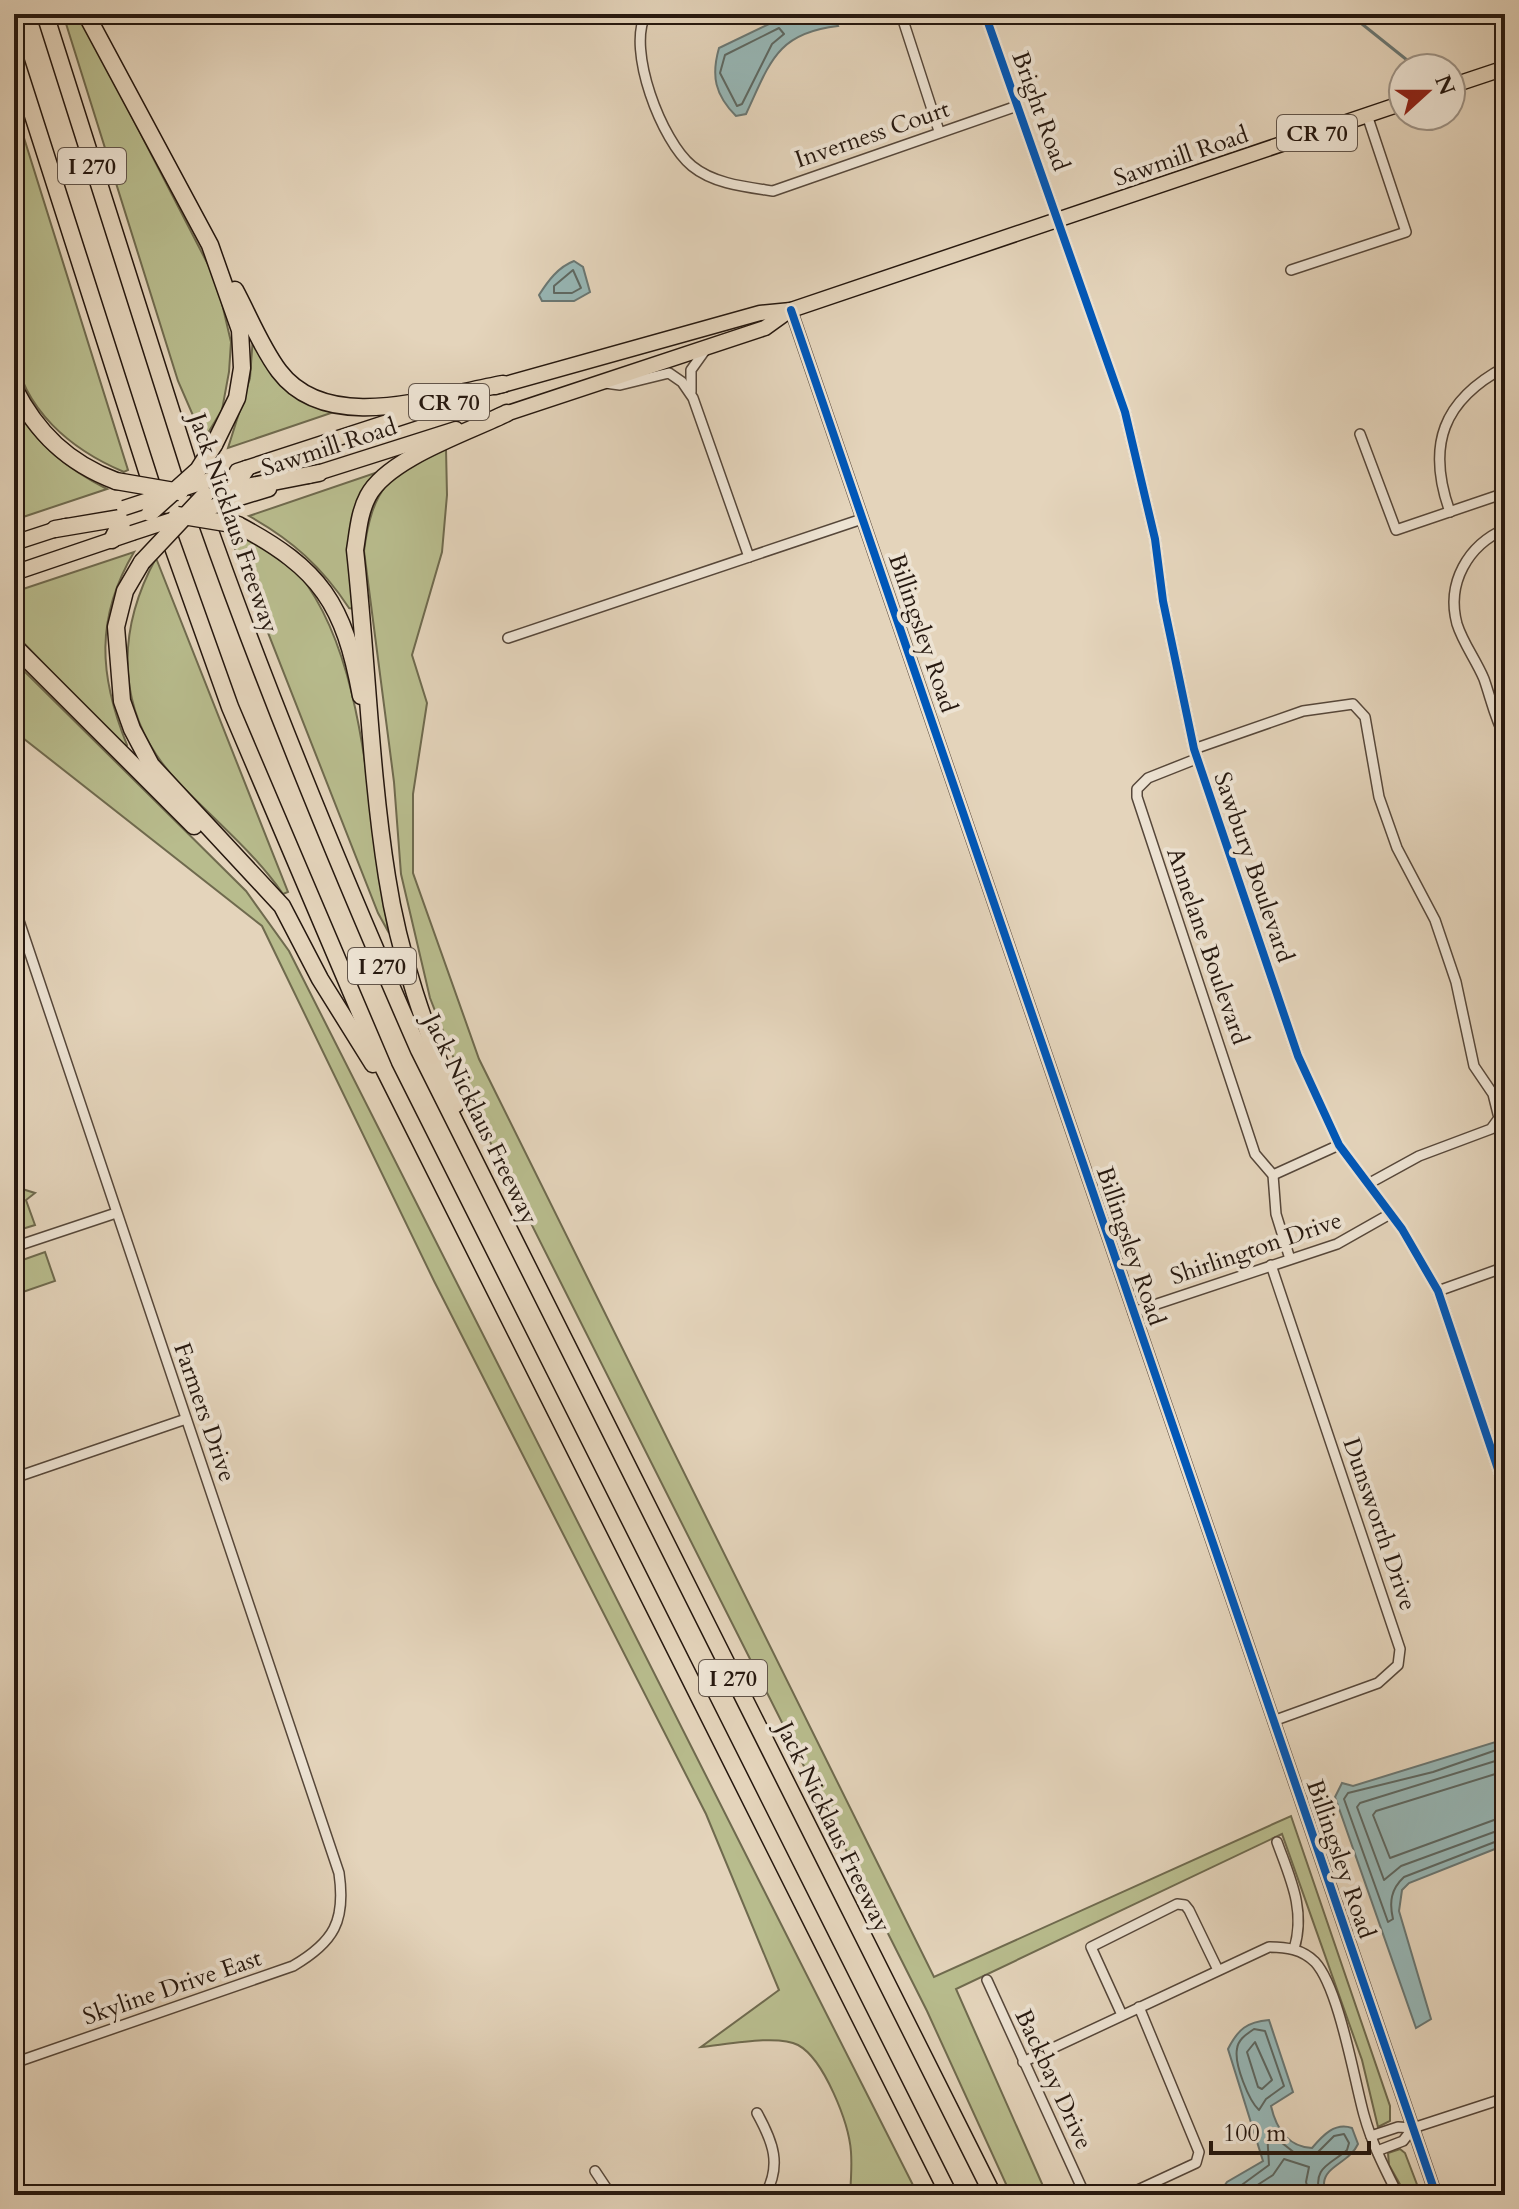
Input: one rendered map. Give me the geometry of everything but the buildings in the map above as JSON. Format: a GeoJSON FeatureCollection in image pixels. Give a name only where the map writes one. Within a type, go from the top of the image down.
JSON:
{"type":"FeatureCollection","features":[{"type":"Feature","properties":{"kind":"highway","name":"Jack Nicklaus Freeway"},"geometry":{"type":"LineString","coordinates":[[45,14],[170,415],[239,612],[353,901],[419,1050],[993,2195]]}},
{"type":"Feature","properties":{"kind":"highway"},"geometry":{"type":"LineString","coordinates":[[86,14],[278,370],[315,401],[357,410],[503,384]]}},
{"type":"Feature","properties":{"kind":"highway","name":"I 270"},"geometry":{"type":"LineString","coordinates":[[14,56],[109,359],[225,693],[303,883],[414,1130],[949,2195]]}},
{"type":"Feature","properties":{"kind":"highway"},"geometry":{"type":"LineString","coordinates":[[150,513],[198,470],[237,398],[242,368],[240,330],[210,245]]}},
{"type":"Feature","properties":{"kind":"highway"},"geometry":{"type":"LineString","coordinates":[[14,388],[29,417],[56,448],[116,481],[205,495]]}},
{"type":"Feature","properties":{"kind":"highway"},"geometry":{"type":"LineString","coordinates":[[507,413],[384,476],[369,494],[359,520],[355,550],[387,877],[408,969],[430,1041],[512,1238]]}},
{"type":"Feature","properties":{"kind":"highway"},"geometry":{"type":"LineString","coordinates":[[229,487],[246,469]]}},
{"type":"Feature","properties":{"kind":"highway"},"geometry":{"type":"LineString","coordinates":[[319,473],[229,487],[205,495],[142,562],[125,591],[116,627],[122,701],[151,765],[282,906],[320,979],[414,1130]]}},
{"type":"Feature","properties":{"kind":"highway"},"geometry":{"type":"LineString","coordinates":[[55,529],[128,520],[150,513],[238,525],[280,548],[307,570],[328,597],[344,626],[354,657],[376,780]]}},
{"type":"Feature","properties":{"kind":"highway"},"geometry":{"type":"LineString","coordinates":[[112,540],[128,520]]}},
{"type":"Feature","properties":{"kind":"highway"},"geometry":{"type":"LineString","coordinates":[[14,646],[205,837],[244,865]]}},
{"type":"Feature","properties":{"kind":"main road"},"geometry":{"type":"LineString","coordinates":[[1467,81],[1505,68]]}},
{"type":"Feature","properties":{"kind":"main road","name":"Sawmill Road"},"geometry":{"type":"LineString","coordinates":[[246,469],[503,384],[760,313],[791,310],[1387,108]]}},
{"type":"Feature","properties":{"kind":"main road","name":"Sawmill Road"},"geometry":{"type":"LineString","coordinates":[[319,473],[765,328],[791,310]]}},
{"type":"Feature","properties":{"kind":"main road"},"geometry":{"type":"LineString","coordinates":[[128,520],[175,491],[229,487]]}},
{"type":"Feature","properties":{"kind":"main road"},"geometry":{"type":"LineString","coordinates":[[128,520],[183,516],[229,487]]}},
{"type":"Feature","properties":{"kind":"main road"},"geometry":{"type":"LineString","coordinates":[[14,543],[55,529]]}},
{"type":"Feature","properties":{"kind":"main road"},"geometry":{"type":"LineString","coordinates":[[14,573],[112,540]]}},
{"type":"Feature","properties":{"kind":"street","name":"Inverness Court"},"geometry":{"type":"LineString","coordinates":[[646,14],[639,40],[643,65],[672,144],[690,165],[707,176],[740,186],[773,191],[1017,106]]}},
{"type":"Feature","properties":{"kind":"street"},"geometry":{"type":"LineString","coordinates":[[901,14],[939,131]]}},
{"type":"Feature","properties":{"kind":"street","name":"Bright Road"},"geometry":{"type":"LineString","coordinates":[[985,14],[1061,220]]}},
{"type":"Feature","properties":{"kind":"street"},"geometry":{"type":"LineString","coordinates":[[1291,270],[1406,232],[1367,115]]}},
{"type":"Feature","properties":{"kind":"street","name":"Sawbury Boulevard"},"geometry":{"type":"LineString","coordinates":[[1061,220],[1132,438],[1155,539],[1163,601],[1195,754],[1298,1056],[1339,1145],[1417,1252],[1438,1291],[1505,1490]]}},
{"type":"Feature","properties":{"kind":"street","name":"Billingsley Road"},"geometry":{"type":"LineString","coordinates":[[791,310],[1436,2195]]}},
{"type":"Feature","properties":{"kind":"street"},"geometry":{"type":"LineString","coordinates":[[707,347],[691,370],[691,392],[749,557]]}},
{"type":"Feature","properties":{"kind":"street"},"geometry":{"type":"LineString","coordinates":[[1450,512],[1442,491],[1439,454],[1449,416],[1474,384],[1505,367]]}},
{"type":"Feature","properties":{"kind":"street"},"geometry":{"type":"LineString","coordinates":[[598,382],[620,385],[669,373],[691,392]]}},
{"type":"Feature","properties":{"kind":"street"},"geometry":{"type":"LineString","coordinates":[[1360,434],[1394,527],[1400,530],[1505,493]]}},
{"type":"Feature","properties":{"kind":"street"},"geometry":{"type":"LineString","coordinates":[[508,638],[862,519]]}},
{"type":"Feature","properties":{"kind":"street"},"geometry":{"type":"LineString","coordinates":[[1505,529],[1481,543],[1458,572],[1456,622],[1483,678],[1505,737]]}},
{"type":"Feature","properties":{"kind":"street","name":"Annelane Boulevard"},"geometry":{"type":"LineString","coordinates":[[1290,1259],[1276,1214],[1273,1175],[1255,1154],[1137,797],[1137,789],[1148,778],[1195,754],[1323,706],[1353,704],[1365,717],[1379,797],[1397,848],[1435,920],[1456,982],[1474,1066],[1493,1094],[1499,1118],[1491,1129],[1419,1156],[1368,1184]]}},
{"type":"Feature","properties":{"kind":"street","name":"Farmers Drive"},"geometry":{"type":"LineString","coordinates":[[14,906],[339,1873],[341,1911],[332,1932]]}},
{"type":"Feature","properties":{"kind":"street"},"geometry":{"type":"LineString","coordinates":[[1273,1175],[1339,1145]]}},
{"type":"Feature","properties":{"kind":"street"},"geometry":{"type":"LineString","coordinates":[[14,1247],[116,1213]]}},
{"type":"Feature","properties":{"kind":"street","name":"Shirlington Drive"},"geometry":{"type":"LineString","coordinates":[[1133,1312],[1337,1244],[1390,1214]]}},
{"type":"Feature","properties":{"kind":"street","name":"Dunsworth Drive"},"geometry":{"type":"LineString","coordinates":[[1271,1265],[1400,1649],[1398,1665],[1378,1683],[1273,1721]]}},
{"type":"Feature","properties":{"kind":"street"},"geometry":{"type":"LineString","coordinates":[[1438,1291],[1505,1267]]}},
{"type":"Feature","properties":{"kind":"street"},"geometry":{"type":"LineString","coordinates":[[14,1478],[186,1419]]}},
{"type":"Feature","properties":{"kind":"street"},"geometry":{"type":"LineString","coordinates":[[1277,1842],[1298,1905],[1300,1923],[1294,1949]]}},
{"type":"Feature","properties":{"kind":"street"},"geometry":{"type":"LineString","coordinates":[[1122,2015],[1091,1947],[1177,1904],[1185,1905],[1189,1910],[1218,1970]]}},
{"type":"Feature","properties":{"kind":"street","name":"Skyline Drive East"},"geometry":{"type":"LineString","coordinates":[[14,2063],[293,1966],[316,1952],[332,1932]]}},
{"type":"Feature","properties":{"kind":"street"},"geometry":{"type":"LineString","coordinates":[[1023,2062],[1269,1947],[1294,1949],[1317,1965],[1324,1980],[1346,2039],[1371,2136],[1398,2195]]}},
{"type":"Feature","properties":{"kind":"street","name":"Backbay Drive"},"geometry":{"type":"LineString","coordinates":[[987,1980],[1085,2195]]}},
{"type":"Feature","properties":{"kind":"street"},"geometry":{"type":"LineString","coordinates":[[1127,2195],[1196,2163],[1199,2152],[1139,2007]]}},
{"type":"Feature","properties":{"kind":"street"},"geometry":{"type":"LineString","coordinates":[[1371,2136],[1398,2127],[1413,2128],[1502,2099],[1505,2121]]}},
{"type":"Feature","properties":{"kind":"street"},"geometry":{"type":"LineString","coordinates":[[757,2113],[774,2148],[776,2164],[765,2195]]}},
{"type":"Feature","properties":{"kind":"street"},"geometry":{"type":"LineString","coordinates":[[1377,2151],[1403,2141],[1413,2128]]}},
{"type":"Feature","properties":{"kind":"street"},"geometry":{"type":"LineString","coordinates":[[595,2171],[611,2195]]}},
{"type":"Feature","properties":{"kind":"green space"},"geometry":{"type":"Polygon","coordinates":[[[63,14],[79,14],[217,282],[231,342],[229,372],[222,410],[200,446],[195,420],[178,381],[63,14]]]}},
{"type":"Feature","properties":{"kind":"green space"},"geometry":{"type":"Polygon","coordinates":[[[14,106],[128,470],[124,472],[86,452],[52,425],[27,391],[19,371],[14,349],[14,106]]]}},
{"type":"Feature","properties":{"kind":"green space"},"geometry":{"type":"Polygon","coordinates":[[[253,336],[311,404],[334,412],[228,448],[250,378],[253,336]]]}},
{"type":"Feature","properties":{"kind":"green space"},"geometry":{"type":"Polygon","coordinates":[[[14,407],[54,455],[107,489],[14,520],[14,407]]]}},
{"type":"Feature","properties":{"kind":"green space"},"geometry":{"type":"Polygon","coordinates":[[[446,449],[447,495],[442,552],[412,655],[427,703],[413,794],[413,873],[479,1059],[934,1977],[1291,1816],[1390,2106],[1390,2121],[1378,2127],[1362,2060],[1282,1834],[956,1989],[1047,2195],[1011,2195],[927,2011],[474,1110],[430,998],[401,874],[394,782],[364,551],[372,512],[386,485],[410,466],[446,449]]]}},
{"type":"Feature","properties":{"kind":"green space"},"geometry":{"type":"Polygon","coordinates":[[[378,472],[357,506],[349,537],[354,609],[349,608],[305,556],[249,516],[378,472]]]}},
{"type":"Feature","properties":{"kind":"green space"},"geometry":{"type":"Polygon","coordinates":[[[233,533],[269,550],[293,567],[322,611],[340,652],[362,746],[389,933],[378,913],[234,546],[233,533]]]}},
{"type":"Feature","properties":{"kind":"green space"},"geometry":{"type":"Polygon","coordinates":[[[134,552],[113,600],[105,647],[111,695],[127,745],[124,747],[14,633],[14,592],[134,552]]]}},
{"type":"Feature","properties":{"kind":"green space"},"geometry":{"type":"Polygon","coordinates":[[[156,558],[288,892],[283,894],[247,850],[179,783],[158,758],[143,731],[133,703],[128,675],[128,646],[142,587],[156,558]]]}},
{"type":"Feature","properties":{"kind":"green space"},"geometry":{"type":"Polygon","coordinates":[[[14,661],[246,891],[289,951],[918,2195],[850,2195],[851,2152],[846,2125],[826,2077],[808,2052],[798,2045],[765,2040],[701,2047],[779,1990],[706,1814],[434,1281],[262,926],[14,731],[14,661]]]}},
{"type":"Feature","properties":{"kind":"green space"},"geometry":{"type":"Polygon","coordinates":[[[19,1188],[35,1193],[26,1200],[35,1225],[22,1229],[20,1239],[14,1239],[14,1199],[20,1197],[19,1188]]]}},
{"type":"Feature","properties":{"kind":"green space"},"geometry":{"type":"Polygon","coordinates":[[[45,1252],[55,1281],[14,1295],[14,1263],[45,1252]]]}},
{"type":"Feature","properties":{"kind":"green space"},"geometry":{"type":"Polygon","coordinates":[[[1400,2149],[1405,2153],[1421,2195],[1406,2195],[1389,2165],[1388,2153],[1400,2149]]]}},
{"type":"Feature","properties":{"kind":"water"},"geometry":{"type":"Polygon","coordinates":[[[790,14],[832,14],[838,26],[817,30],[788,43],[769,66],[746,114],[736,116],[723,100],[717,85],[715,67],[719,48],[790,14]]]}},
{"type":"Feature","properties":{"kind":"water"},"geometry":{"type":"Polygon","coordinates":[[[574,261],[583,267],[590,292],[574,301],[542,301],[539,295],[550,280],[574,261]]]}},
{"type":"Feature","properties":{"kind":"water"},"geometry":{"type":"Polygon","coordinates":[[[1505,1739],[1505,1845],[1409,1883],[1402,1890],[1399,1911],[1431,2019],[1416,2028],[1335,1797],[1342,1783],[1353,1786],[1505,1739]]]}},
{"type":"Feature","properties":{"kind":"water"},"geometry":{"type":"Polygon","coordinates":[[[1269,2020],[1293,2092],[1271,2106],[1284,2135],[1296,2144],[1312,2148],[1330,2131],[1346,2127],[1352,2128],[1358,2144],[1325,2177],[1326,2195],[1218,2195],[1227,2182],[1263,2161],[1228,2049],[1244,2028],[1269,2020]]]}},
{"type":"Feature","properties":{"kind":"waterway"},"geometry":{"type":"LineString","coordinates":[[1359,14],[1362,24],[1397,52]]}},
{"type":"Feature","properties":{"kind":"cycle path"},"geometry":{"type":"LineString","coordinates":[[985,14],[1125,412],[1155,539],[1163,601],[1194,749],[1298,1056],[1339,1145],[1402,1229],[1438,1291],[1505,1490]]}},
{"type":"Feature","properties":{"kind":"cycle path"},"geometry":{"type":"LineString","coordinates":[[791,310],[1436,2195]]}}]}
